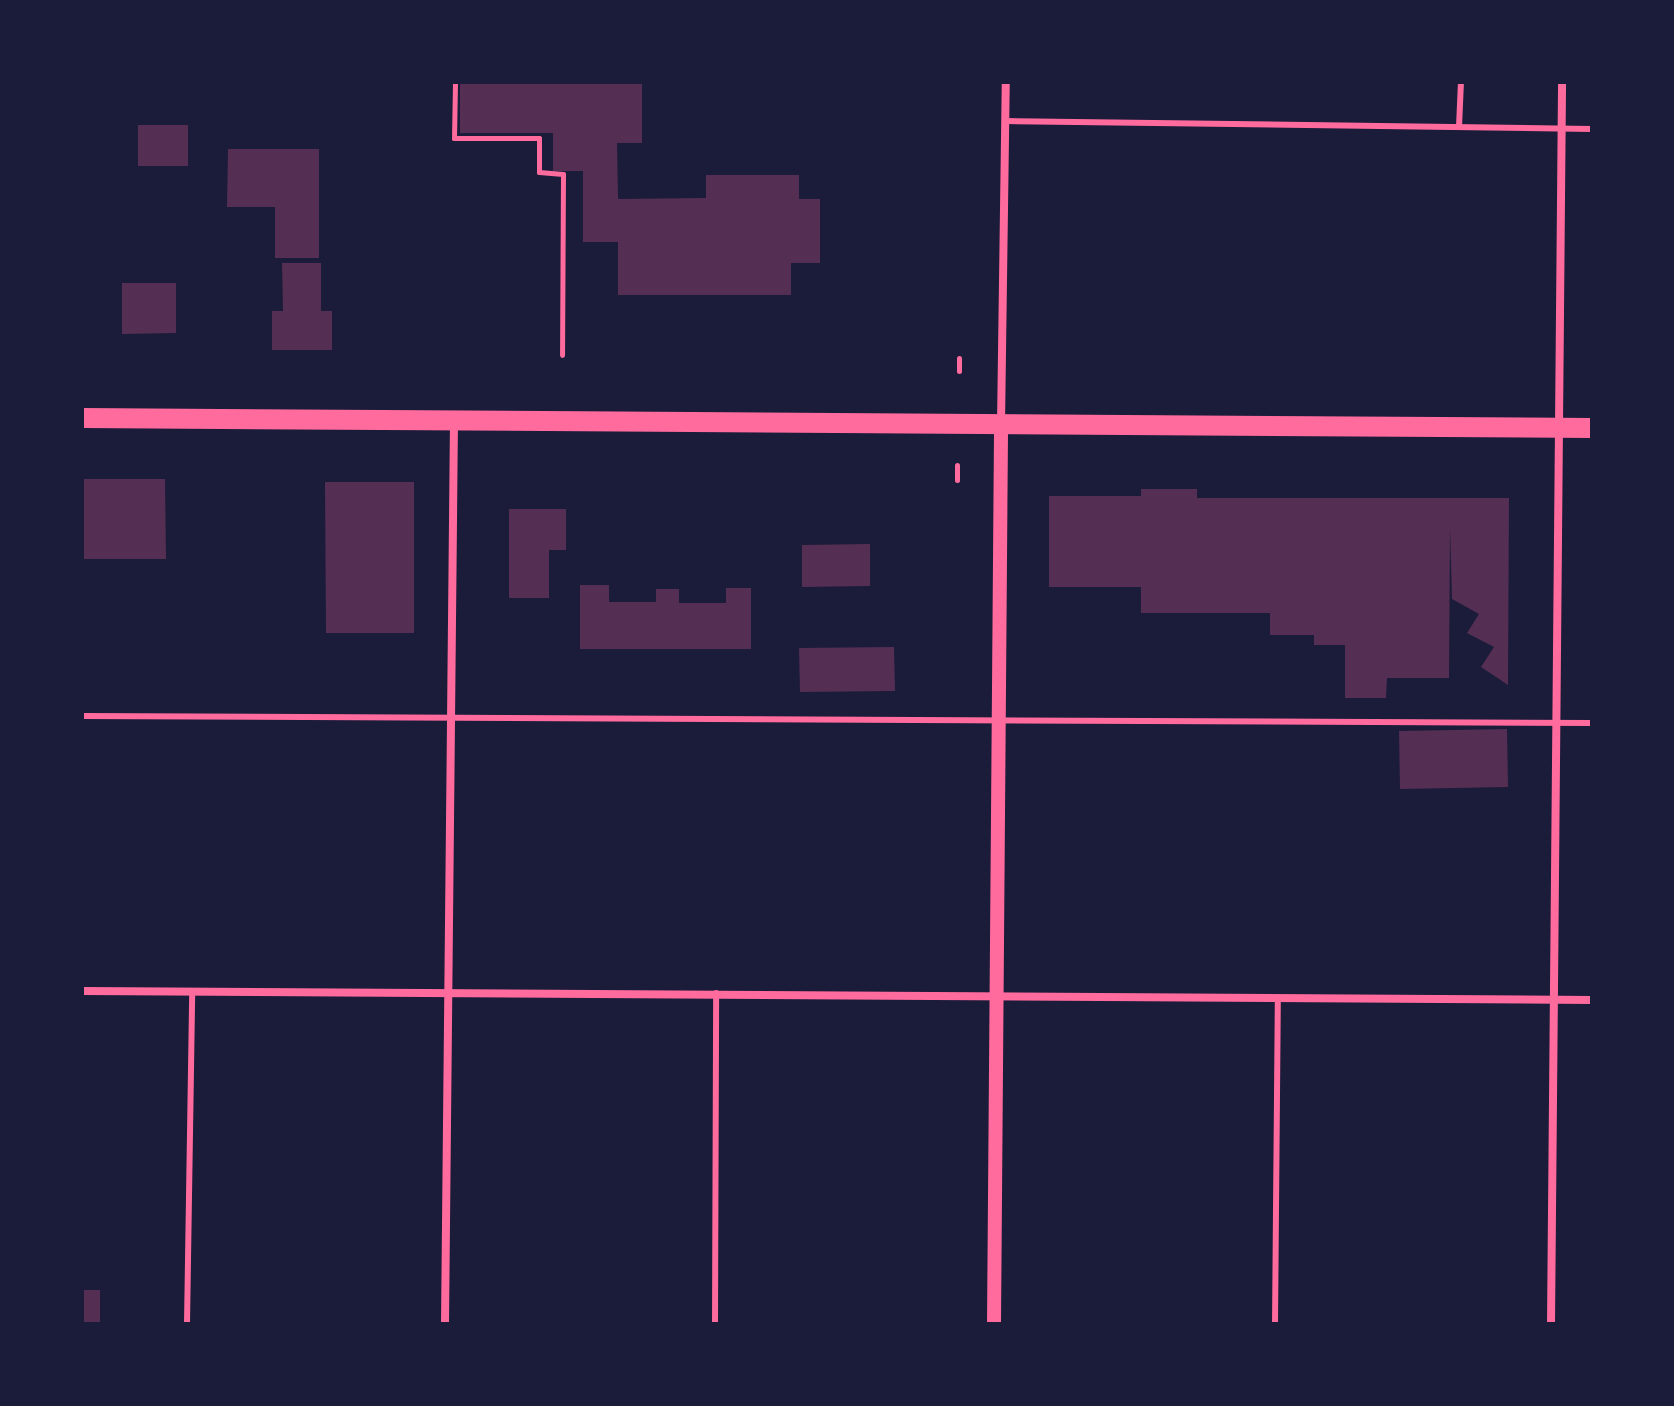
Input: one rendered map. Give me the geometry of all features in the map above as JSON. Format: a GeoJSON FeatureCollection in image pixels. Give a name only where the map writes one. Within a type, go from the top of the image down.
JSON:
{"type":"FeatureCollection","features":[{"type":"Feature","properties":{"kind":"main road"},"geometry":{"type":"LineString","coordinates":[[82,418],[1592,428]]}},
{"type":"Feature","properties":{"kind":"street"},"geometry":{"type":"LineString","coordinates":[[994,1324],[1006,82]]}},
{"type":"Feature","properties":{"kind":"street"},"geometry":{"type":"LineString","coordinates":[[1551,1324],[1551,1001],[1562,82]]}},
{"type":"Feature","properties":{"kind":"street"},"geometry":{"type":"LineString","coordinates":[[445,1324],[455,716],[454,420]]}},
{"type":"Feature","properties":{"kind":"street"},"geometry":{"type":"LineString","coordinates":[[82,991],[997,994],[1592,1000]]}},
{"type":"Feature","properties":{"kind":"lane"},"geometry":{"type":"LineString","coordinates":[[1459,127],[1461,82]]}},
{"type":"Feature","properties":{"kind":"lane"},"geometry":{"type":"LineString","coordinates":[[1006,121],[1592,129]]}},
{"type":"Feature","properties":{"kind":"lane"},"geometry":{"type":"LineString","coordinates":[[82,716],[1000,717],[1592,723]]}},
{"type":"Feature","properties":{"kind":"lane"},"geometry":{"type":"LineString","coordinates":[[187,1324],[192,991]]}},
{"type":"Feature","properties":{"kind":"lane"},"geometry":{"type":"LineString","coordinates":[[715,1324],[716,993]]}},
{"type":"Feature","properties":{"kind":"lane"},"geometry":{"type":"LineString","coordinates":[[1275,1324],[1278,999]]}},
{"type":"Feature","properties":{"kind":"path"},"geometry":{"type":"LineString","coordinates":[[455,82],[454,138],[539,138],[539,172],[563,174],[562,355]]}},
{"type":"Feature","properties":{"kind":"path"},"geometry":{"type":"LineString","coordinates":[[959,358],[959,371]]}},
{"type":"Feature","properties":{"kind":"path"},"geometry":{"type":"LineString","coordinates":[[957,465],[957,480]]}},
{"type":"Feature","properties":{"kind":"building"},"geometry":{"type":"Polygon","coordinates":[[[460,82],[642,82],[642,143],[617,143],[618,199],[706,198],[706,175],[799,175],[799,199],[820,199],[820,263],[791,263],[791,295],[618,295],[618,242],[583,242],[583,171],[553,171],[553,133],[460,133],[460,82]]]}},
{"type":"Feature","properties":{"kind":"building"},"geometry":{"type":"Polygon","coordinates":[[[138,125],[188,125],[188,166],[138,166],[138,125]]]}},
{"type":"Feature","properties":{"kind":"building"},"geometry":{"type":"Polygon","coordinates":[[[228,149],[319,149],[319,258],[275,258],[275,207],[227,207],[228,149]]]}},
{"type":"Feature","properties":{"kind":"building"},"geometry":{"type":"Polygon","coordinates":[[[282,263],[321,263],[321,311],[332,311],[332,350],[272,350],[272,311],[283,311],[282,263]]]}},
{"type":"Feature","properties":{"kind":"building"},"geometry":{"type":"Polygon","coordinates":[[[122,283],[176,283],[176,333],[122,334],[122,283]]]}},
{"type":"Feature","properties":{"kind":"building"},"geometry":{"type":"Polygon","coordinates":[[[83,479],[165,479],[166,559],[84,559],[83,479]]]}},
{"type":"Feature","properties":{"kind":"building"},"geometry":{"type":"Polygon","coordinates":[[[325,482],[414,482],[414,633],[326,633],[325,482]]]}},
{"type":"Feature","properties":{"kind":"building"},"geometry":{"type":"Polygon","coordinates":[[[1141,489],[1197,489],[1197,498],[1509,498],[1508,685],[1481,667],[1494,647],[1467,633],[1479,614],[1452,599],[1450,528],[1449,678],[1387,678],[1386,698],[1345,698],[1345,645],[1314,645],[1314,635],[1270,635],[1270,613],[1141,613],[1141,587],[1049,587],[1049,496],[1141,496],[1141,489]]]}},
{"type":"Feature","properties":{"kind":"building"},"geometry":{"type":"Polygon","coordinates":[[[509,509],[566,509],[566,550],[549,550],[549,598],[509,598],[509,509]]]}},
{"type":"Feature","properties":{"kind":"building"},"geometry":{"type":"Polygon","coordinates":[[[870,544],[870,586],[802,587],[802,545],[870,544]]]}},
{"type":"Feature","properties":{"kind":"building"},"geometry":{"type":"Polygon","coordinates":[[[580,585],[609,585],[609,602],[656,602],[656,589],[679,589],[679,603],[726,603],[726,588],[751,588],[751,649],[580,649],[580,585]]]}},
{"type":"Feature","properties":{"kind":"building"},"geometry":{"type":"Polygon","coordinates":[[[894,647],[895,691],[800,692],[799,648],[894,647]]]}},
{"type":"Feature","properties":{"kind":"building"},"geometry":{"type":"Polygon","coordinates":[[[1507,729],[1508,787],[1400,789],[1399,731],[1507,729]]]}},
{"type":"Feature","properties":{"kind":"building"},"geometry":{"type":"Polygon","coordinates":[[[82,1290],[100,1290],[100,1324],[82,1324],[82,1290]]]}}]}
